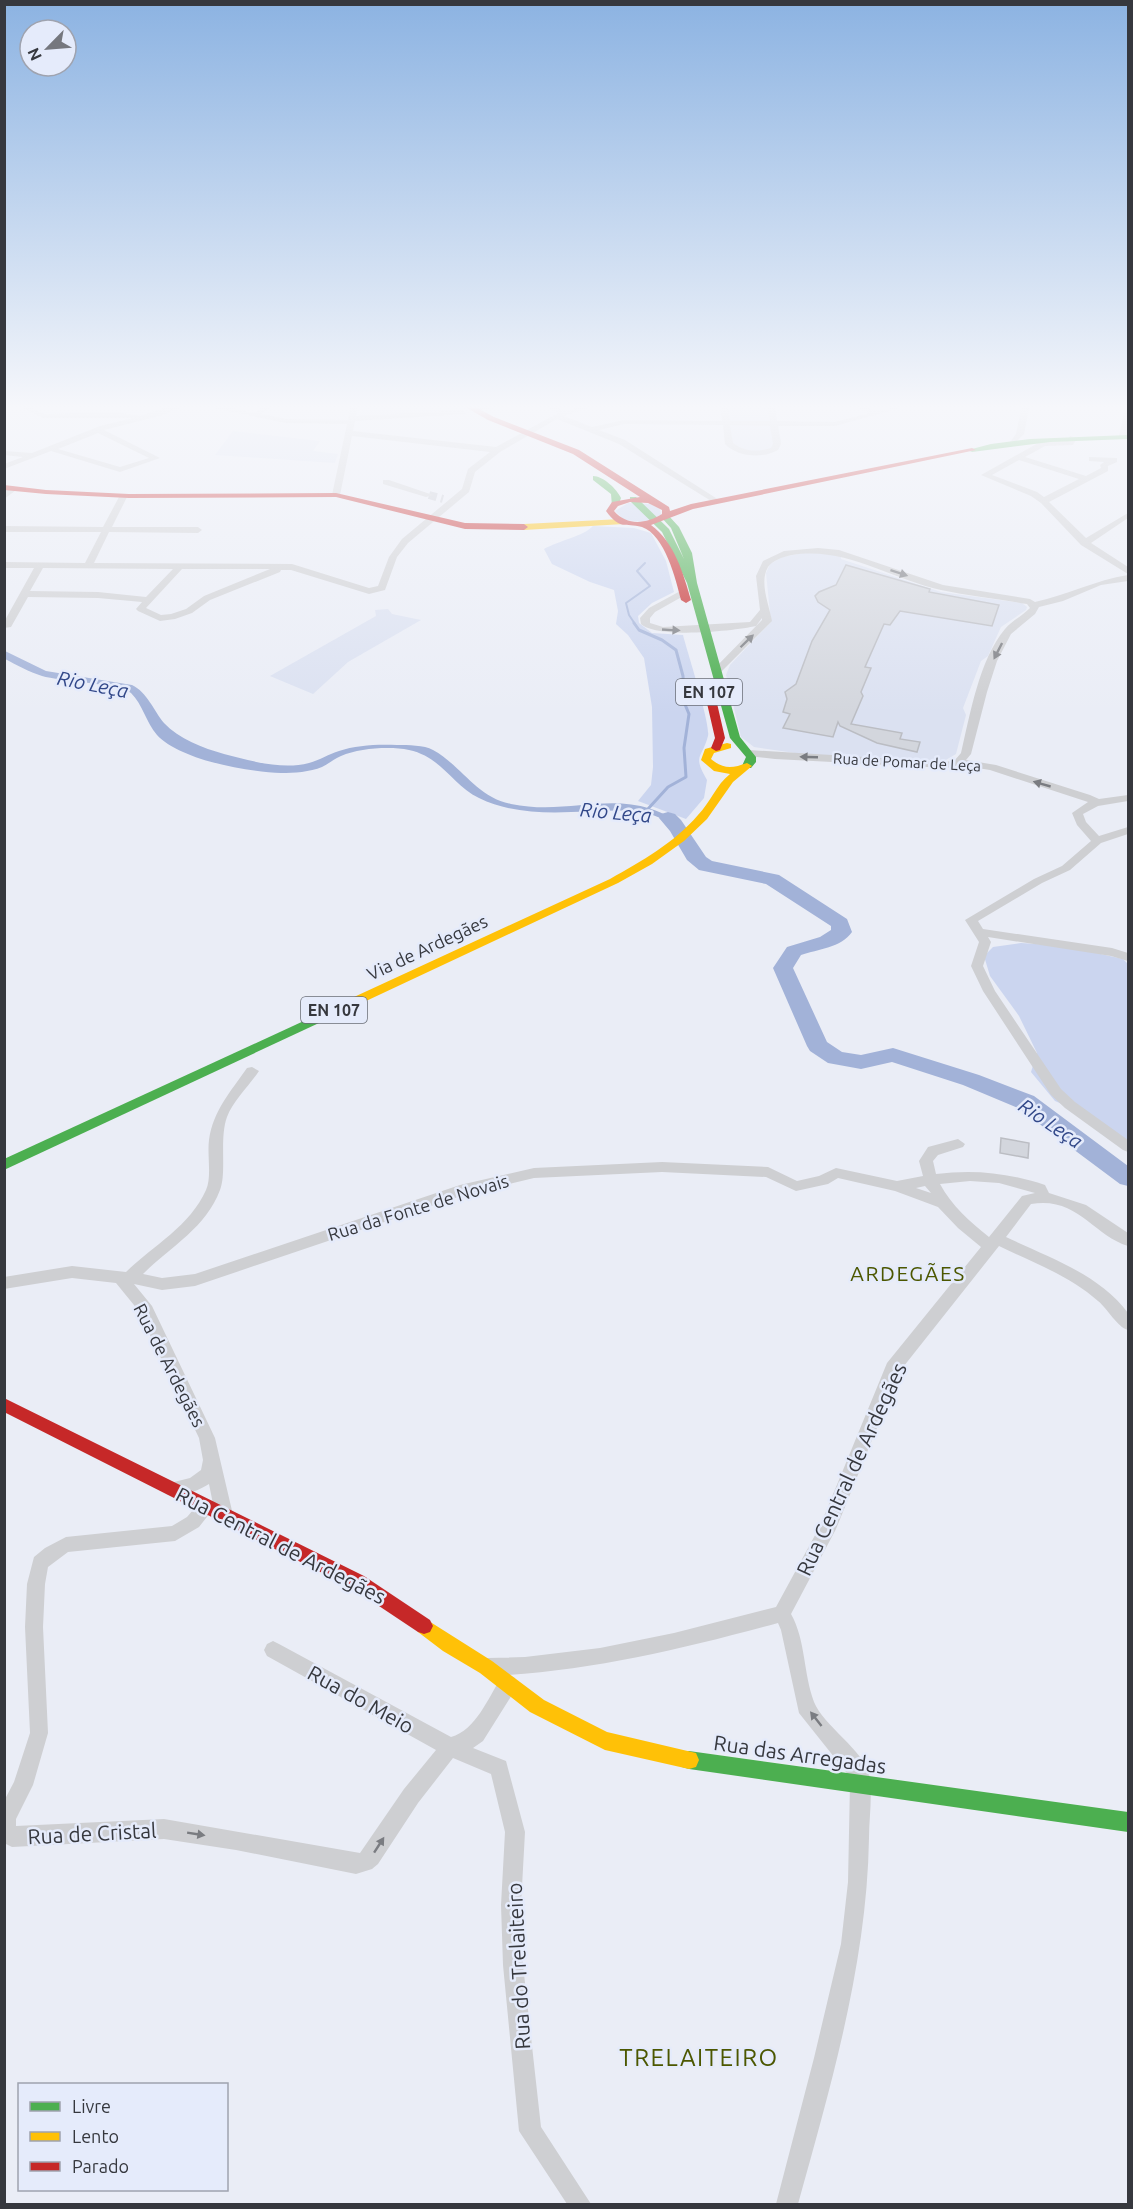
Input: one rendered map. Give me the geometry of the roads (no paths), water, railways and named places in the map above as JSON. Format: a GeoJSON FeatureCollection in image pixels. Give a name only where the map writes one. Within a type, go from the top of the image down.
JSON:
{"type":"FeatureCollection","features":[{"type":"Feature","properties":{"kind":"main road"},"geometry":{"type":"LineString","coordinates":[[389,507],[431,519],[483,528],[514,528],[592,521],[626,507]]}},
{"type":"Feature","properties":{"kind":"main road"},"geometry":{"type":"LineString","coordinates":[[616,507],[616,513]]}},
{"type":"Feature","properties":{"kind":"main road","name":"EN 107"},"geometry":{"type":"LineString","coordinates":[[642,507],[647,511],[663,514],[675,527],[688,553],[686,587]]}},
{"type":"Feature","properties":{"kind":"main road"},"geometry":{"type":"LineString","coordinates":[[651,507],[663,514]]}},
{"type":"Feature","properties":{"kind":"main road"},"geometry":{"type":"LineString","coordinates":[[654,507],[663,514]]}},
{"type":"Feature","properties":{"kind":"main road"},"geometry":{"type":"LineString","coordinates":[[616,513],[643,525],[658,522],[663,514],[691,507]]}},
{"type":"Feature","properties":{"kind":"main road","name":"EN 107"},"geometry":{"type":"LineString","coordinates":[[663,514],[677,550],[700,629],[717,671],[735,738],[745,751]]}},
{"type":"Feature","properties":{"kind":"main road","name":"EN 107"},"geometry":{"type":"LineString","coordinates":[[643,525],[657,532],[686,587]]}},
{"type":"Feature","properties":{"kind":"main road","name":"EN 107"},"geometry":{"type":"LineString","coordinates":[[700,629],[720,738],[716,748],[706,755],[706,760],[715,769],[719,778],[716,797]]}},
{"type":"Feature","properties":{"kind":"main road"},"geometry":{"type":"LineString","coordinates":[[716,748],[733,747],[745,751]]}},
{"type":"Feature","properties":{"kind":"main road","name":"Via de Ardegães"},"geometry":{"type":"LineString","coordinates":[[4,1165],[614,881],[662,854],[701,820],[727,781],[751,762],[745,751]]}},
{"type":"Feature","properties":{"kind":"main road"},"geometry":{"type":"LineString","coordinates":[[715,769],[741,770]]}},
{"type":"Feature","properties":{"kind":"main road","name":"Rua Central de Ardegães"},"geometry":{"type":"LineString","coordinates":[[4,1404],[110,1455],[206,1507],[358,1582],[400,1608],[449,1645],[486,1667]]}},
{"type":"Feature","properties":{"kind":"main road","name":"Rua das Arregadas"},"geometry":{"type":"LineString","coordinates":[[486,1667],[537,1706],[605,1741],[676,1758],[1128,1822]]}},
{"type":"Feature","properties":{"kind":"street"},"geometry":{"type":"LineString","coordinates":[[88,565],[117,507]]}},
{"type":"Feature","properties":{"kind":"street"},"geometry":{"type":"LineString","coordinates":[[4,565],[292,567],[369,591],[377,591],[382,588],[393,557],[405,541],[441,507]]}},
{"type":"Feature","properties":{"kind":"street"},"geometry":{"type":"LineString","coordinates":[[1050,507],[1084,543],[1128,571]]}},
{"type":"Feature","properties":{"kind":"street"},"geometry":{"type":"LineString","coordinates":[[1084,543],[1128,515]]}},
{"type":"Feature","properties":{"kind":"street"},"geometry":{"type":"LineString","coordinates":[[4,529],[198,530]]}},
{"type":"Feature","properties":{"kind":"street"},"geometry":{"type":"LineString","coordinates":[[717,671],[767,621],[762,568],[769,561],[792,552],[819,550],[836,552],[941,587],[1020,599],[1035,606]]}},
{"type":"Feature","properties":{"kind":"street"},"geometry":{"type":"LineString","coordinates":[[4,625],[9,625],[37,565]]}},
{"type":"Feature","properties":{"kind":"street"},"geometry":{"type":"LineString","coordinates":[[4,617],[37,565]]}},
{"type":"Feature","properties":{"kind":"street"},"geometry":{"type":"LineString","coordinates":[[180,566],[141,609],[160,618],[172,617],[189,611],[207,598],[284,567]]}},
{"type":"Feature","properties":{"kind":"street"},"geometry":{"type":"LineString","coordinates":[[959,762],[966,754],[982,689],[996,654],[1009,631],[1035,606],[1060,599],[1099,583],[1128,578]]}},
{"type":"Feature","properties":{"kind":"street"},"geometry":{"type":"LineString","coordinates":[[686,587],[652,610],[645,618],[646,624],[663,630],[740,627],[753,624],[764,607]]}},
{"type":"Feature","properties":{"kind":"street"},"geometry":{"type":"LineString","coordinates":[[25,594],[98,595],[148,600]]}},
{"type":"Feature","properties":{"kind":"street","name":"Rua de Pomar de Leça"},"geometry":{"type":"LineString","coordinates":[[745,751],[775,756],[946,765],[959,762],[992,767],[1086,797],[1097,803]]}},
{"type":"Feature","properties":{"kind":"street"},"geometry":{"type":"LineString","coordinates":[[1097,841],[1081,823],[1077,813],[1084,807],[1097,803],[1128,798]]}},
{"type":"Feature","properties":{"kind":"street"},"geometry":{"type":"LineString","coordinates":[[1128,830],[1097,841],[1066,868],[1038,881],[971,920],[985,942],[977,966],[989,991],[1042,1074],[1070,1105],[1128,1147]]}},
{"type":"Feature","properties":{"kind":"street"},"geometry":{"type":"LineString","coordinates":[[978,932],[1112,952],[1128,957]]}},
{"type":"Feature","properties":{"kind":"street"},"geometry":{"type":"LineString","coordinates":[[4,1283],[72,1272],[125,1278],[190,1227],[214,1189],[216,1140],[221,1115],[252,1071]]}},
{"type":"Feature","properties":{"kind":"street"},"geometry":{"type":"LineString","coordinates":[[958,1144],[933,1151],[926,1161],[931,1180],[983,1177],[1012,1179],[1040,1189],[1044,1197],[1069,1203],[1098,1219],[1128,1240]]}},
{"type":"Feature","properties":{"kind":"street","name":"Rua da Fonte de Novais"},"geometry":{"type":"LineString","coordinates":[[125,1278],[162,1284],[195,1280],[465,1189],[534,1173],[662,1167],[768,1172],[796,1186],[823,1180],[836,1173],[897,1186],[943,1203]]}},
{"type":"Feature","properties":{"kind":"street","name":"Rua da Fonte de Novais"},"geometry":{"type":"LineString","coordinates":[[897,1186],[931,1180],[943,1203],[963,1224],[994,1243],[1058,1268],[1103,1296],[1123,1315],[1128,1324]]}},
{"type":"Feature","properties":{"kind":"street","name":"Rua Central de Ardegães"},"geometry":{"type":"LineString","coordinates":[[782,1614],[827,1529],[893,1368],[1027,1200],[1044,1197]]}},
{"type":"Feature","properties":{"kind":"street","name":"Rua de Ardegães"},"geometry":{"type":"LineString","coordinates":[[125,1278],[144,1306],[207,1438],[211,1469],[224,1515]]}},
{"type":"Feature","properties":{"kind":"street"},"geometry":{"type":"LineString","coordinates":[[172,1488],[193,1484],[211,1469]]}},
{"type":"Feature","properties":{"kind":"street","name":"Rua de Cristal"},"geometry":{"type":"LineString","coordinates":[[206,1507],[193,1522],[174,1533],[66,1545],[51,1553],[40,1563],[36,1584],[34,1627],[39,1733],[8,1824],[164,1829],[236,1840],[356,1864],[365,1862],[371,1857],[411,1796],[450,1747],[464,1743],[476,1734],[508,1684]]}},
{"type":"Feature","properties":{"kind":"street"},"geometry":{"type":"LineString","coordinates":[[486,1667],[526,1667],[670,1644],[782,1614],[790,1629],[806,1707],[859,1773],[860,1783],[858,1882],[851,1944],[825,2058],[787,2205]]}},
{"type":"Feature","properties":{"kind":"street","name":"Rua do Meio"},"geometry":{"type":"LineString","coordinates":[[273,1650],[450,1747]]}},
{"type":"Feature","properties":{"kind":"street","name":"Rua do Trelaiteiro"},"geometry":{"type":"LineString","coordinates":[[450,1747],[499,1768],[515,1832],[512,1905],[513,1965],[530,2131],[580,2205]]}},
{"type":"Feature","properties":{"kind":"waterway"},"geometry":{"type":"LineString","coordinates":[[635,624],[629,615],[626,603],[650,586],[637,571],[645,563]]}},
{"type":"Feature","properties":{"kind":"waterway"},"geometry":{"type":"LineString","coordinates":[[634,623],[639,630],[662,640],[676,650],[683,676],[684,702],[689,714],[684,748],[686,777],[668,787],[647,810]]}},
{"type":"Feature","properties":{"kind":"waterway","name":"Rio Leça"},"geometry":{"type":"LineString","coordinates":[[668,818],[679,830],[693,856],[706,866],[772,879],[840,923],[842,932],[826,942],[794,951],[783,968],[818,1046],[836,1058],[861,1062],[893,1055],[971,1080],[1026,1102],[1128,1178]]}},
{"type":"Feature","properties":{"kind":"district","name":"ARDEGÃES"},"geometry":{"type":"Point","coordinates":[908,1273]}},
{"type":"Feature","properties":{"kind":"district","name":"TRELAITEIRO"},"geometry":{"type":"Point","coordinates":[699,2057]}}]}
